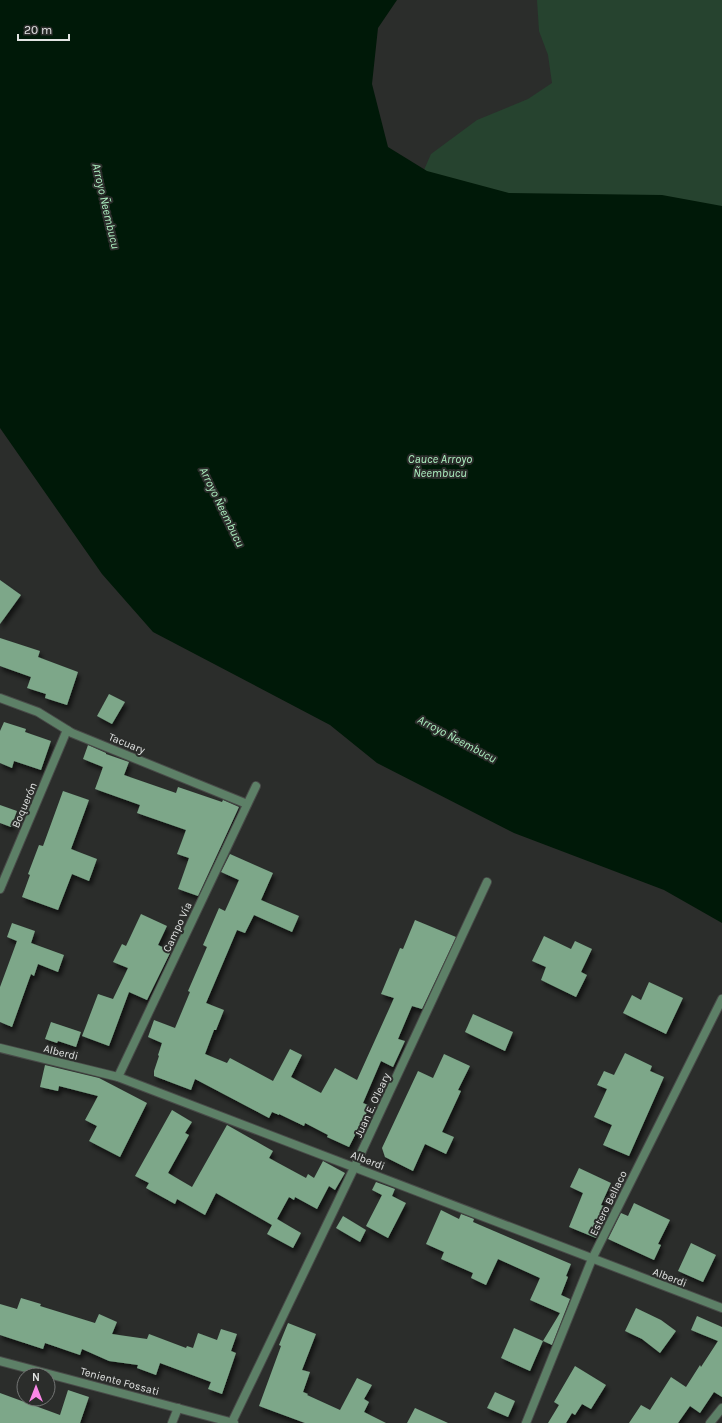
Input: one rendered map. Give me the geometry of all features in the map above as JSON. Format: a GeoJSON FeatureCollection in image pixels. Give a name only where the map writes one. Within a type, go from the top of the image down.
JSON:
{"type":"FeatureCollection","features":[{"type":"Feature","properties":{"kind":"street","name":"Tacuary"},"geometry":{"type":"LineString","coordinates":[[0,698],[38,712],[67,730],[247,804]]}},
{"type":"Feature","properties":{"kind":"street","name":"Boquerón"},"geometry":{"type":"LineString","coordinates":[[0,889],[67,730]]}},
{"type":"Feature","properties":{"kind":"street","name":"Campo Vía"},"geometry":{"type":"LineString","coordinates":[[118,1077],[256,786]]}},
{"type":"Feature","properties":{"kind":"street","name":"Juan E. O'leary"},"geometry":{"type":"LineString","coordinates":[[233,1423],[488,882]]}},
{"type":"Feature","properties":{"kind":"street","name":"Estero Bellaco"},"geometry":{"type":"LineString","coordinates":[[526,1423],[592,1259],[722,999]]}},
{"type":"Feature","properties":{"kind":"street","name":"Alberdi"},"geometry":{"type":"LineString","coordinates":[[0,1048],[118,1077],[355,1166],[592,1259],[722,1308]]}},
{"type":"Feature","properties":{"kind":"street","name":"Teniente Fossati"},"geometry":{"type":"LineString","coordinates":[[0,1361],[233,1423]]}},
{"type":"Feature","properties":{"kind":"street"},"geometry":{"type":"LineString","coordinates":[[172,1423],[178,1408]]}},
{"type":"Feature","properties":{"kind":"street"},"geometry":{"type":"LineString","coordinates":[[710,1423],[722,1408]]}},
{"type":"Feature","properties":{"kind":"shaded area"},"geometry":{"type":"Polygon","coordinates":[[[537,0],[722,0],[722,248],[420,179],[431,154],[477,120],[528,99],[552,83],[548,55],[539,31],[537,0]]]}},
{"type":"Feature","properties":{"kind":"water","name":"Cauce Arroyo Ñeembucu"},"geometry":{"type":"Polygon","coordinates":[[[0,0],[397,0],[378,28],[372,84],[388,147],[427,171],[509,193],[662,195],[722,206],[722,923],[664,890],[514,833],[377,763],[330,725],[153,632],[102,574],[0,428],[0,0]]]}},
{"type":"Feature","properties":{"kind":"building"},"geometry":{"type":"Polygon","coordinates":[[[0,580],[21,595],[0,624],[0,580]]]}},
{"type":"Feature","properties":{"kind":"building"},"geometry":{"type":"Polygon","coordinates":[[[0,638],[40,651],[38,657],[78,672],[67,705],[45,698],[46,694],[27,688],[31,677],[0,666],[0,638]]]}},
{"type":"Feature","properties":{"kind":"building"},"geometry":{"type":"Polygon","coordinates":[[[109,694],[125,702],[112,724],[97,716],[109,694]]]}},
{"type":"Feature","properties":{"kind":"building"},"geometry":{"type":"Polygon","coordinates":[[[4,722],[26,729],[25,732],[51,741],[41,770],[14,761],[12,768],[0,763],[0,731],[4,722]]]}},
{"type":"Feature","properties":{"kind":"building"},"geometry":{"type":"Polygon","coordinates":[[[88,745],[106,754],[129,762],[124,775],[176,793],[178,787],[222,802],[223,800],[239,807],[198,896],[178,889],[189,858],[177,854],[186,830],[137,813],[140,805],[95,789],[103,767],[83,759],[88,745]]]}},
{"type":"Feature","properties":{"kind":"building"},"geometry":{"type":"Polygon","coordinates":[[[63,791],[89,800],[71,849],[97,859],[89,881],[72,874],[58,910],[22,897],[30,875],[28,874],[39,845],[43,846],[63,791]]]}},
{"type":"Feature","properties":{"kind":"building"},"geometry":{"type":"Polygon","coordinates":[[[0,805],[17,811],[11,827],[0,823],[0,805]]]}},
{"type":"Feature","properties":{"kind":"building"},"geometry":{"type":"Polygon","coordinates":[[[230,854],[273,873],[261,900],[299,916],[292,932],[254,915],[245,933],[237,930],[206,1003],[224,1010],[216,1030],[214,1030],[205,1054],[227,1063],[230,1058],[273,1081],[290,1049],[302,1055],[291,1077],[321,1093],[335,1068],[357,1080],[394,998],[381,994],[400,948],[403,949],[415,920],[456,937],[422,1009],[412,1006],[398,1039],[405,1041],[393,1067],[381,1061],[363,1103],[370,1106],[349,1147],[327,1137],[328,1135],[305,1123],[304,1126],[272,1112],[269,1118],[195,1079],[191,1090],[154,1076],[162,1043],[148,1037],[154,1020],[175,1028],[190,992],[188,991],[207,947],[203,945],[219,908],[225,911],[239,880],[221,872],[230,854]]]}},
{"type":"Feature","properties":{"kind":"building"},"geometry":{"type":"Polygon","coordinates":[[[141,914],[167,926],[158,945],[171,951],[147,1000],[129,992],[109,1046],[82,1036],[98,994],[113,999],[128,968],[113,962],[122,944],[126,946],[141,914]]]}},
{"type":"Feature","properties":{"kind":"building"},"geometry":{"type":"Polygon","coordinates":[[[12,923],[35,931],[31,943],[64,955],[58,972],[38,964],[34,976],[31,974],[12,1027],[0,1022],[0,987],[17,941],[7,937],[12,923]]]}},
{"type":"Feature","properties":{"kind":"building"},"geometry":{"type":"Polygon","coordinates":[[[544,936],[571,949],[575,941],[592,949],[581,972],[587,975],[576,997],[541,980],[546,967],[532,961],[544,936]]]}},
{"type":"Feature","properties":{"kind":"building"},"geometry":{"type":"Polygon","coordinates":[[[649,982],[683,998],[666,1034],[623,1013],[632,995],[641,1000],[649,982]]]}},
{"type":"Feature","properties":{"kind":"building"},"geometry":{"type":"Polygon","coordinates":[[[473,1014],[513,1032],[505,1051],[465,1032],[473,1014]]]}},
{"type":"Feature","properties":{"kind":"building"},"geometry":{"type":"Polygon","coordinates":[[[51,1022],[81,1032],[76,1047],[58,1041],[57,1043],[45,1039],[51,1022]]]}},
{"type":"Feature","properties":{"kind":"building"},"geometry":{"type":"Polygon","coordinates":[[[625,1053],[652,1066],[650,1071],[664,1077],[629,1156],[603,1145],[612,1125],[594,1117],[607,1089],[597,1085],[604,1071],[614,1075],[625,1053]]]}},
{"type":"Feature","properties":{"kind":"building"},"geometry":{"type":"Polygon","coordinates":[[[444,1054],[470,1066],[458,1090],[461,1091],[442,1132],[454,1137],[446,1154],[425,1144],[413,1171],[385,1157],[382,1148],[418,1071],[433,1078],[444,1054]]]}},
{"type":"Feature","properties":{"kind":"building"},"geometry":{"type":"Polygon","coordinates":[[[45,1065],[99,1078],[147,1103],[120,1157],[89,1141],[97,1126],[85,1120],[98,1096],[59,1086],[58,1091],[40,1087],[45,1065]]]}},
{"type":"Feature","properties":{"kind":"building"},"geometry":{"type":"Polygon","coordinates":[[[172,1110],[192,1122],[185,1133],[189,1135],[168,1173],[192,1187],[227,1125],[273,1151],[269,1158],[306,1178],[308,1174],[314,1178],[323,1161],[345,1173],[335,1190],[329,1186],[317,1209],[295,1197],[294,1200],[289,1197],[277,1219],[301,1233],[293,1248],[267,1234],[272,1225],[216,1193],[205,1215],[177,1199],[175,1204],[146,1188],[149,1183],[135,1176],[172,1110]]]}},
{"type":"Feature","properties":{"kind":"building"},"geometry":{"type":"Polygon","coordinates":[[[579,1168],[611,1183],[601,1205],[611,1209],[596,1238],[569,1227],[583,1193],[570,1187],[579,1168]]]}},
{"type":"Feature","properties":{"kind":"building"},"geometry":{"type":"Polygon","coordinates":[[[376,1182],[395,1189],[392,1196],[406,1203],[388,1238],[366,1226],[382,1195],[372,1190],[376,1182]]]}},
{"type":"Feature","properties":{"kind":"building"},"geometry":{"type":"Polygon","coordinates":[[[634,1203],[670,1220],[658,1244],[661,1245],[654,1260],[608,1239],[621,1213],[628,1216],[634,1203]]]}},
{"type":"Feature","properties":{"kind":"building"},"geometry":{"type":"Polygon","coordinates":[[[441,1210],[459,1219],[461,1214],[474,1219],[473,1222],[571,1264],[561,1295],[570,1299],[552,1345],[543,1341],[560,1313],[530,1300],[540,1278],[498,1259],[486,1285],[471,1278],[473,1273],[441,1259],[444,1252],[426,1244],[441,1210]]]}},
{"type":"Feature","properties":{"kind":"building"},"geometry":{"type":"Polygon","coordinates":[[[343,1216],[366,1230],[360,1242],[336,1228],[343,1216]]]}},
{"type":"Feature","properties":{"kind":"building"},"geometry":{"type":"Polygon","coordinates":[[[691,1243],[716,1255],[703,1282],[678,1271],[691,1243]]]}},
{"type":"Feature","properties":{"kind":"building"},"geometry":{"type":"Polygon","coordinates":[[[21,1298],[41,1304],[40,1306],[95,1323],[99,1314],[117,1322],[112,1334],[147,1339],[149,1334],[186,1348],[187,1346],[193,1348],[198,1333],[217,1340],[221,1329],[237,1334],[231,1351],[236,1353],[222,1394],[208,1389],[211,1382],[160,1363],[156,1375],[137,1368],[138,1365],[109,1361],[82,1349],[80,1355],[45,1343],[43,1349],[0,1335],[0,1304],[17,1309],[21,1298]]]}},
{"type":"Feature","properties":{"kind":"building"},"geometry":{"type":"Polygon","coordinates":[[[636,1308],[661,1320],[676,1331],[660,1353],[642,1339],[625,1331],[636,1308]]]}},
{"type":"Feature","properties":{"kind":"building"},"geometry":{"type":"Polygon","coordinates":[[[697,1316],[722,1327],[722,1397],[714,1392],[700,1413],[690,1406],[678,1423],[629,1423],[641,1405],[650,1410],[671,1377],[686,1387],[718,1341],[691,1330],[697,1316]]]}},
{"type":"Feature","properties":{"kind":"building"},"geometry":{"type":"Polygon","coordinates":[[[288,1323],[316,1334],[302,1370],[310,1372],[303,1392],[340,1410],[357,1378],[372,1385],[364,1399],[369,1402],[364,1412],[386,1423],[305,1423],[259,1406],[281,1346],[279,1345],[288,1323]]]}},
{"type":"Feature","properties":{"kind":"building"},"geometry":{"type":"Polygon","coordinates":[[[514,1328],[543,1341],[530,1371],[501,1358],[514,1328]]]}},
{"type":"Feature","properties":{"kind":"building"},"geometry":{"type":"Polygon","coordinates":[[[575,1366],[606,1385],[591,1409],[582,1404],[575,1415],[572,1413],[566,1423],[548,1423],[559,1405],[554,1402],[575,1366]]]}},
{"type":"Feature","properties":{"kind":"building"},"geometry":{"type":"Polygon","coordinates":[[[68,1390],[89,1397],[80,1423],[0,1423],[0,1393],[16,1399],[16,1407],[38,1407],[60,1415],[68,1390]]]}},
{"type":"Feature","properties":{"kind":"building"},"geometry":{"type":"Polygon","coordinates":[[[495,1392],[515,1401],[508,1417],[487,1408],[495,1392]]]}},
{"type":"Feature","properties":{"kind":"building"},"geometry":{"type":"Polygon","coordinates":[[[415,1408],[448,1423],[407,1423],[415,1408]]]}},
{"type":"Feature","properties":{"kind":"water label","name":"Arroyo Ñeembucu"},"geometry":{"type":"Point","coordinates":[106,206]}},
{"type":"Feature","properties":{"kind":"water label","name":"Arroyo Ñeembucu"},"geometry":{"type":"Point","coordinates":[222,507]}},
{"type":"Feature","properties":{"kind":"water label","name":"Arroyo Ñeembucu"},"geometry":{"type":"Point","coordinates":[457,739]}}]}
